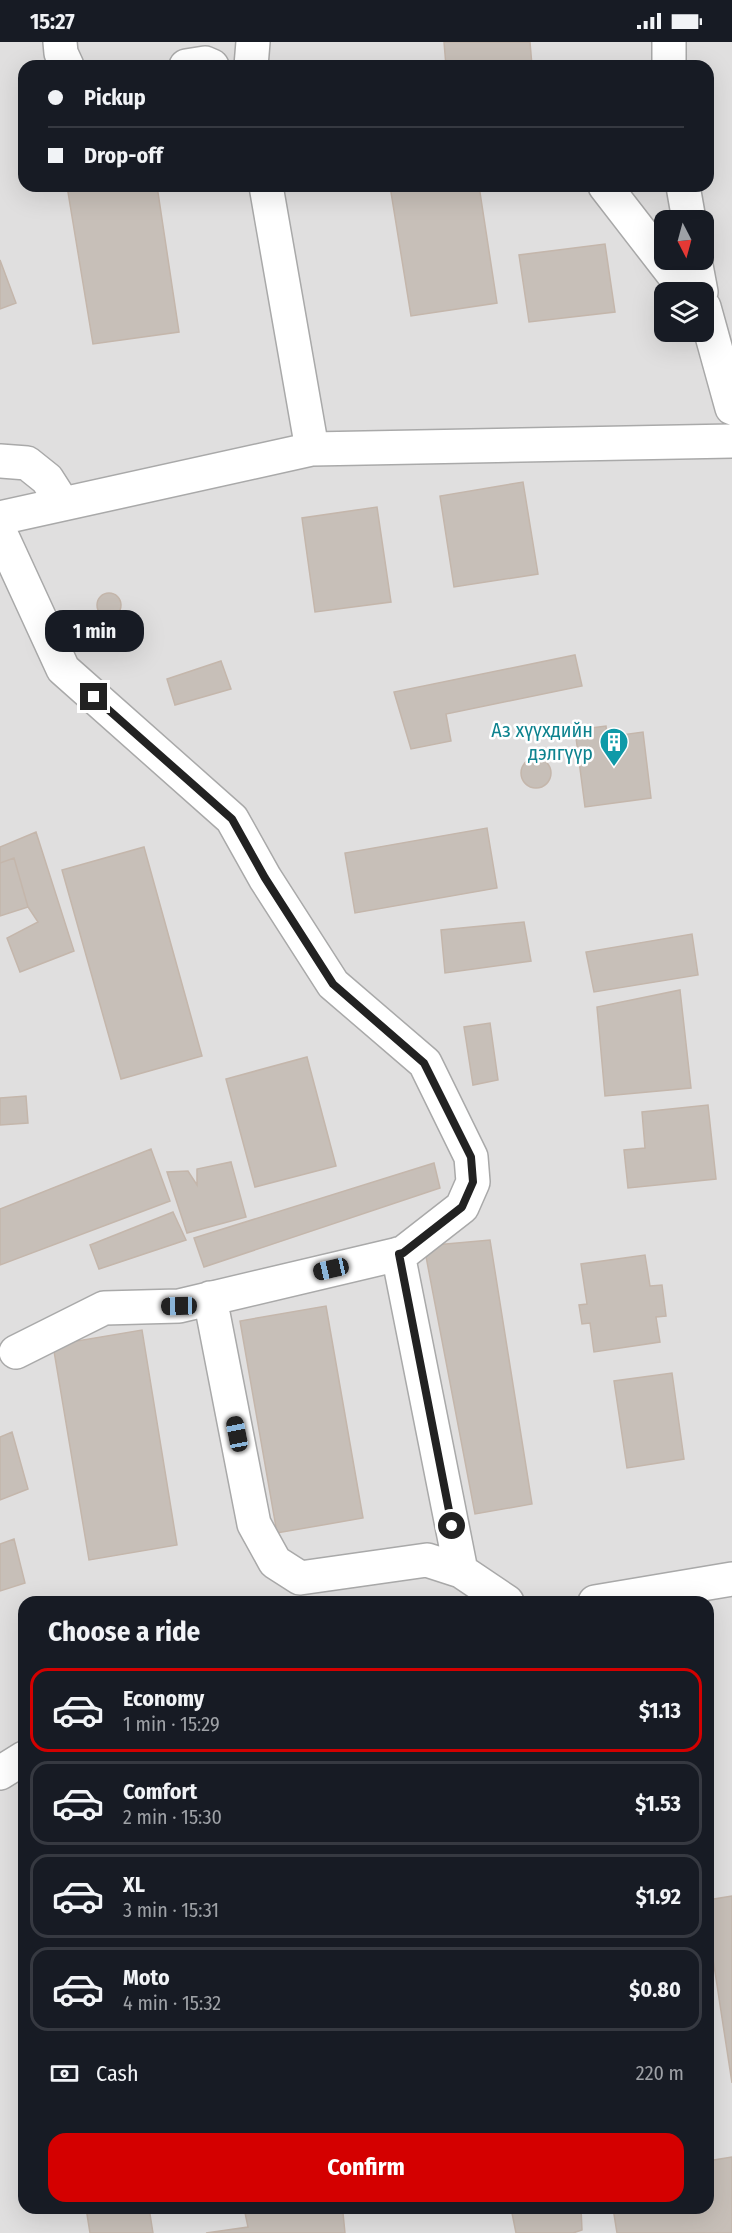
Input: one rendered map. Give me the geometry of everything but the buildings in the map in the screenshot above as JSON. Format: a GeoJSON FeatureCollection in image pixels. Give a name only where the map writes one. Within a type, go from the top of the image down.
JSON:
{"type":"FeatureCollection","features":[{"type":"Feature","properties":{"kind":"street"},"geometry":{"type":"LineString","coordinates":[[60,42],[64,60]]}},
{"type":"Feature","properties":{"kind":"street"},"geometry":{"type":"LineString","coordinates":[[252,60],[253,42]]}},
{"type":"Feature","properties":{"kind":"street"},"geometry":{"type":"LineString","coordinates":[[669,42],[669,60]]}},
{"type":"Feature","properties":{"kind":"street"},"geometry":{"type":"LineString","coordinates":[[267,192],[312,449]]}},
{"type":"Feature","properties":{"kind":"street"},"geometry":{"type":"LineString","coordinates":[[610,192],[682,282]]}},
{"type":"Feature","properties":{"kind":"street"},"geometry":{"type":"LineString","coordinates":[[685,192],[688,210]]}},
{"type":"Feature","properties":{"kind":"street"},"geometry":{"type":"LineString","coordinates":[[711,342],[732,408]]}},
{"type":"Feature","properties":{"kind":"street"},"geometry":{"type":"LineString","coordinates":[[0,518],[312,449],[732,441]]}},
{"type":"Feature","properties":{"kind":"street"},"geometry":{"type":"LineString","coordinates":[[0,461],[27,463],[47,479],[63,504]]}},
{"type":"Feature","properties":{"kind":"street"},"geometry":{"type":"LineString","coordinates":[[0,532],[63,669],[232,819],[265,878],[333,984],[424,1063],[471,1157],[473,1182],[462,1207],[403,1253],[179,1306],[104,1308],[16,1352]]}},
{"type":"Feature","properties":{"kind":"street"},"geometry":{"type":"LineString","coordinates":[[399,1254],[461,1571]]}},
{"type":"Feature","properties":{"kind":"street"},"geometry":{"type":"LineString","coordinates":[[210,1298],[254,1524],[275,1562],[300,1578],[427,1560],[461,1571],[498,1596]]}},
{"type":"Feature","properties":{"kind":"street"},"geometry":{"type":"LineString","coordinates":[[631,1596],[732,1579]]}},
{"type":"Feature","properties":{"kind":"street"},"geometry":{"type":"LineString","coordinates":[[0,1773],[18,1762]]}},
{"type":"Feature","properties":{"kind":"shaded area"},"geometry":{"type":"Polygon","coordinates":[[[0,42],[732,42],[732,2233],[0,2233],[0,42]]]}},
{"type":"Feature","properties":{"kind":"place","name":"Аз хүүхдийн дэлгүүр"},"geometry":{"type":"Point","coordinates":[614,768]}},
{"type":"Feature","properties":{"kind":"route"},"geometry":{"type":"LineString","coordinates":[[94,697],[232,819],[265,878],[333,984],[424,1063],[471,1157],[473,1182],[462,1207],[399,1254],[452,1526]]}}]}
